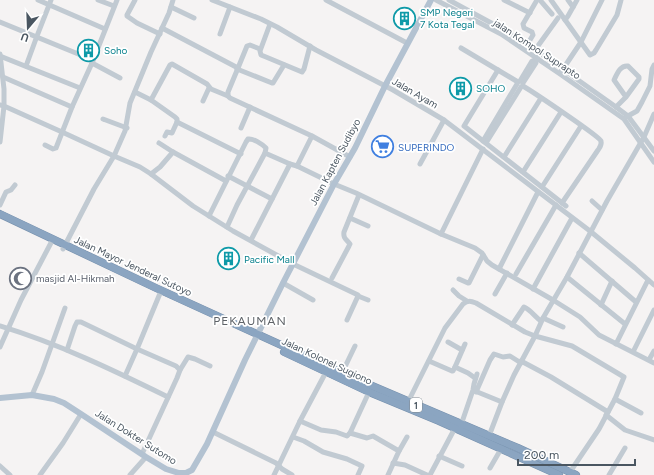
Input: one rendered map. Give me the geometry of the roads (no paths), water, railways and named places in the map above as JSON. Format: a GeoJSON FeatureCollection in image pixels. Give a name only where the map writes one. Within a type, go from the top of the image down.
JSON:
{"type":"FeatureCollection","features":[{"type":"Feature","properties":{"kind":"highway","name":"Jalan Mayor Jenderal Sutoyo"},"geometry":{"type":"LineString","coordinates":[[0,214],[64,247],[256,336]]}},
{"type":"Feature","properties":{"kind":"highway","name":"1"},"geometry":{"type":"LineString","coordinates":[[0,219],[52,241]]}},
{"type":"Feature","properties":{"kind":"highway","name":"Jalan Kolonel Sugiono"},"geometry":{"type":"LineString","coordinates":[[256,336],[369,392],[458,427],[489,436],[573,474]]}},
{"type":"Feature","properties":{"kind":"highway","name":"Jalan Kolonel Sugiono"},"geometry":{"type":"LineString","coordinates":[[256,336],[342,372],[408,402],[501,449],[560,475]]}},
{"type":"Feature","properties":{"kind":"main road","name":"Jalan Kapten Sudibyo"},"geometry":{"type":"LineString","coordinates":[[256,336],[334,184],[350,157],[407,43],[431,0]]}},
{"type":"Feature","properties":{"kind":"main road","name":"Jalan Dokter Sutomo"},"geometry":{"type":"LineString","coordinates":[[0,398],[32,395],[54,399],[64,403],[166,469],[183,474],[188,473],[194,468],[213,432],[256,336]]}},
{"type":"Feature","properties":{"kind":"street"},"geometry":{"type":"LineString","coordinates":[[38,0],[50,2],[105,29]]}},
{"type":"Feature","properties":{"kind":"street"},"geometry":{"type":"LineString","coordinates":[[98,0],[114,6]]}},
{"type":"Feature","properties":{"kind":"street"},"geometry":{"type":"LineString","coordinates":[[45,146],[55,149],[80,88],[93,61],[117,0]]}},
{"type":"Feature","properties":{"kind":"street"},"geometry":{"type":"LineString","coordinates":[[135,0],[126,15],[137,23],[160,34]]}},
{"type":"Feature","properties":{"kind":"street"},"geometry":{"type":"LineString","coordinates":[[64,247],[94,189],[114,156],[127,128],[129,109],[135,92],[173,0]]}},
{"type":"Feature","properties":{"kind":"street","name":"Jalan Ayam"},"geometry":{"type":"LineString","coordinates":[[212,0],[261,19],[385,86],[444,120],[483,149],[538,194],[556,205],[590,231],[654,285]]}},
{"type":"Feature","properties":{"kind":"street"},"geometry":{"type":"LineString","coordinates":[[326,0],[407,43]]}},
{"type":"Feature","properties":{"kind":"street","name":"jalan Kompol Suprapto"},"geometry":{"type":"LineString","coordinates":[[436,0],[506,31],[527,45],[537,55]]}},
{"type":"Feature","properties":{"kind":"street","name":"jalan Kompol Suprapto"},"geometry":{"type":"LineString","coordinates":[[449,0],[616,107],[626,118]]}},
{"type":"Feature","properties":{"kind":"street"},"geometry":{"type":"LineString","coordinates":[[504,0],[530,13]]}},
{"type":"Feature","properties":{"kind":"street"},"geometry":{"type":"LineString","coordinates":[[527,45],[533,34],[523,26],[537,0]]}},
{"type":"Feature","properties":{"kind":"street"},"geometry":{"type":"LineString","coordinates":[[540,0],[552,14]]}},
{"type":"Feature","properties":{"kind":"street"},"geometry":{"type":"LineString","coordinates":[[551,0],[566,18],[589,55],[593,54],[617,14],[621,0]]}},
{"type":"Feature","properties":{"kind":"street"},"geometry":{"type":"LineString","coordinates":[[568,0],[573,7]]}},
{"type":"Feature","properties":{"kind":"street"},"geometry":{"type":"LineString","coordinates":[[566,18],[577,0]]}},
{"type":"Feature","properties":{"kind":"street"},"geometry":{"type":"LineString","coordinates":[[562,72],[581,42],[602,0]]}},
{"type":"Feature","properties":{"kind":"street"},"geometry":{"type":"LineString","coordinates":[[26,66],[50,2]]}},
{"type":"Feature","properties":{"kind":"street"},"geometry":{"type":"LineString","coordinates":[[171,7],[194,18]]}},
{"type":"Feature","properties":{"kind":"street"},"geometry":{"type":"LineString","coordinates":[[220,34],[230,7]]}},
{"type":"Feature","properties":{"kind":"street"},"geometry":{"type":"LineString","coordinates":[[484,142],[528,71],[536,63],[537,55],[558,18]]}},
{"type":"Feature","properties":{"kind":"street"},"geometry":{"type":"LineString","coordinates":[[0,22],[37,36],[93,61],[120,78]]}},
{"type":"Feature","properties":{"kind":"street"},"geometry":{"type":"LineString","coordinates":[[270,24],[260,49],[261,55],[303,71],[310,46]]}},
{"type":"Feature","properties":{"kind":"street"},"geometry":{"type":"LineString","coordinates":[[162,28],[237,68],[272,83],[284,65]]}},
{"type":"Feature","properties":{"kind":"street"},"geometry":{"type":"LineString","coordinates":[[228,96],[228,92],[237,68],[247,46],[250,45],[260,49]]}},
{"type":"Feature","properties":{"kind":"street"},"geometry":{"type":"LineString","coordinates":[[461,48],[498,70],[520,84],[601,141],[601,145],[564,204],[464,126],[498,70]]}},
{"type":"Feature","properties":{"kind":"street"},"geometry":{"type":"LineString","coordinates":[[0,55],[80,88]]}},
{"type":"Feature","properties":{"kind":"street"},"geometry":{"type":"LineString","coordinates":[[0,55],[4,89],[0,142]]}},
{"type":"Feature","properties":{"kind":"street"},"geometry":{"type":"LineString","coordinates":[[151,100],[171,64],[207,84],[209,88],[312,136],[350,157]]}},
{"type":"Feature","properties":{"kind":"street"},"geometry":{"type":"LineString","coordinates":[[616,107],[626,97],[639,78],[628,66],[624,65],[614,80],[626,97]]}},
{"type":"Feature","properties":{"kind":"street"},"geometry":{"type":"LineString","coordinates":[[626,118],[638,110],[650,86],[652,69],[654,65]]}},
{"type":"Feature","properties":{"kind":"street","name":"jalan Kompol Suprapto"},"geometry":{"type":"LineString","coordinates":[[562,72],[626,118]]}},
{"type":"Feature","properties":{"kind":"street"},"geometry":{"type":"LineString","coordinates":[[3,77],[72,107]]}},
{"type":"Feature","properties":{"kind":"street"},"geometry":{"type":"LineString","coordinates":[[203,101],[209,88]]}},
{"type":"Feature","properties":{"kind":"street"},"geometry":{"type":"LineString","coordinates":[[135,92],[151,100],[175,117],[177,122],[241,154]]}},
{"type":"Feature","properties":{"kind":"street"},"geometry":{"type":"LineString","coordinates":[[504,157],[541,98]]}},
{"type":"Feature","properties":{"kind":"street"},"geometry":{"type":"LineString","coordinates":[[2,106],[140,167],[193,206],[227,227],[293,264],[368,300]]}},
{"type":"Feature","properties":{"kind":"street"},"geometry":{"type":"LineString","coordinates":[[241,128],[250,107]]}},
{"type":"Feature","properties":{"kind":"street"},"geometry":{"type":"LineString","coordinates":[[523,172],[561,112]]}},
{"type":"Feature","properties":{"kind":"street"},"geometry":{"type":"LineString","coordinates":[[489,436],[502,402],[542,319],[644,137],[654,114]]}},
{"type":"Feature","properties":{"kind":"street"},"geometry":{"type":"LineString","coordinates":[[626,118],[644,137],[654,151]]}},
{"type":"Feature","properties":{"kind":"street"},"geometry":{"type":"LineString","coordinates":[[626,118],[640,143],[654,162]]}},
{"type":"Feature","properties":{"kind":"street"},"geometry":{"type":"LineString","coordinates":[[103,119],[127,128]]}},
{"type":"Feature","properties":{"kind":"street"},"geometry":{"type":"LineString","coordinates":[[420,164],[444,120]]}},
{"type":"Feature","properties":{"kind":"street"},"geometry":{"type":"LineString","coordinates":[[165,136],[168,132],[172,133],[177,122]]}},
{"type":"Feature","properties":{"kind":"street"},"geometry":{"type":"LineString","coordinates":[[542,187],[581,126]]}},
{"type":"Feature","properties":{"kind":"street"},"geometry":{"type":"LineString","coordinates":[[297,166],[312,136]]}},
{"type":"Feature","properties":{"kind":"street"},"geometry":{"type":"LineString","coordinates":[[209,216],[246,142],[249,139],[264,146],[266,149],[265,153],[227,227]]}},
{"type":"Feature","properties":{"kind":"street"},"geometry":{"type":"LineString","coordinates":[[159,143],[173,152],[272,199]]}},
{"type":"Feature","properties":{"kind":"street"},"geometry":{"type":"LineString","coordinates":[[441,234],[483,149]]}},
{"type":"Feature","properties":{"kind":"street"},"geometry":{"type":"LineString","coordinates":[[151,174],[160,168],[173,152]]}},
{"type":"Feature","properties":{"kind":"street"},"geometry":{"type":"LineString","coordinates":[[265,153],[297,166],[441,234],[475,248],[482,253],[487,261],[580,317],[599,335],[654,363]]}},
{"type":"Feature","properties":{"kind":"street"},"geometry":{"type":"LineString","coordinates":[[251,240],[290,164]]}},
{"type":"Feature","properties":{"kind":"street"},"geometry":{"type":"LineString","coordinates":[[0,204],[6,192],[11,190],[14,185]]}},
{"type":"Feature","properties":{"kind":"street"},"geometry":{"type":"LineString","coordinates":[[500,268],[538,194]]}},
{"type":"Feature","properties":{"kind":"street"},"geometry":{"type":"LineString","coordinates":[[332,278],[350,244],[343,235],[360,195]]}},
{"type":"Feature","properties":{"kind":"street"},"geometry":{"type":"LineString","coordinates":[[592,201],[602,210]]}},
{"type":"Feature","properties":{"kind":"street"},"geometry":{"type":"LineString","coordinates":[[516,274],[556,205]]}},
{"type":"Feature","properties":{"kind":"street"},"geometry":{"type":"LineString","coordinates":[[350,218],[368,226]]}},
{"type":"Feature","properties":{"kind":"street"},"geometry":{"type":"LineString","coordinates":[[533,289],[572,218]]}},
{"type":"Feature","properties":{"kind":"street"},"geometry":{"type":"LineString","coordinates":[[0,347],[21,300],[52,241]]}},
{"type":"Feature","properties":{"kind":"street"},"geometry":{"type":"LineString","coordinates":[[579,253],[636,302]]}},
{"type":"Feature","properties":{"kind":"street"},"geometry":{"type":"LineString","coordinates":[[460,279],[469,283],[483,255]]}},
{"type":"Feature","properties":{"kind":"street"},"geometry":{"type":"LineString","coordinates":[[495,294],[506,273]]}},
{"type":"Feature","properties":{"kind":"street"},"geometry":{"type":"LineString","coordinates":[[566,277],[625,324]]}},
{"type":"Feature","properties":{"kind":"street"},"geometry":{"type":"LineString","coordinates":[[616,344],[648,280]]}},
{"type":"Feature","properties":{"kind":"street"},"geometry":{"type":"LineString","coordinates":[[601,305],[612,281]]}},
{"type":"Feature","properties":{"kind":"street"},"geometry":{"type":"LineString","coordinates":[[283,283],[313,300]]}},
{"type":"Feature","properties":{"kind":"street"},"geometry":{"type":"LineString","coordinates":[[453,290],[467,301],[476,303],[525,332],[572,346],[624,377],[615,399],[573,474]]}},
{"type":"Feature","properties":{"kind":"street"},"geometry":{"type":"LineString","coordinates":[[126,376],[161,292]]}},
{"type":"Feature","properties":{"kind":"street"},"geometry":{"type":"LineString","coordinates":[[347,320],[358,296]]}},
{"type":"Feature","properties":{"kind":"street"},"geometry":{"type":"LineString","coordinates":[[408,402],[445,328],[463,304],[467,301]]}},
{"type":"Feature","properties":{"kind":"street"},"geometry":{"type":"LineString","coordinates":[[512,325],[524,307],[537,318],[563,327]]}},
{"type":"Feature","properties":{"kind":"street"},"geometry":{"type":"LineString","coordinates":[[32,395],[65,308]]}},
{"type":"Feature","properties":{"kind":"street"},"geometry":{"type":"LineString","coordinates":[[634,350],[654,310]]}},
{"type":"Feature","properties":{"kind":"street"},"geometry":{"type":"LineString","coordinates":[[67,350],[75,326],[79,322],[176,366],[180,370]]}},
{"type":"Feature","properties":{"kind":"street"},"geometry":{"type":"LineString","coordinates":[[0,326],[67,350],[126,376],[168,397]]}},
{"type":"Feature","properties":{"kind":"street"},"geometry":{"type":"LineString","coordinates":[[429,361],[453,371],[464,347],[448,342]]}},
{"type":"Feature","properties":{"kind":"street"},"geometry":{"type":"LineString","coordinates":[[342,372],[355,346]]}},
{"type":"Feature","properties":{"kind":"street"},"geometry":{"type":"LineString","coordinates":[[650,358],[654,351]]}},
{"type":"Feature","properties":{"kind":"street"},"geometry":{"type":"LineString","coordinates":[[430,475],[439,456],[458,427],[494,354],[503,357],[510,356],[560,382],[607,414],[625,430],[654,440]]}},
{"type":"Feature","properties":{"kind":"street"},"geometry":{"type":"LineString","coordinates":[[130,475],[144,455],[180,370],[188,357],[210,366]]}},
{"type":"Feature","properties":{"kind":"street"},"geometry":{"type":"LineString","coordinates":[[455,367],[476,376],[473,387],[475,391]]}},
{"type":"Feature","properties":{"kind":"street"},"geometry":{"type":"LineString","coordinates":[[274,475],[326,372]]}},
{"type":"Feature","properties":{"kind":"street"},"geometry":{"type":"LineString","coordinates":[[475,391],[502,402]]}},
{"type":"Feature","properties":{"kind":"street"},"geometry":{"type":"LineString","coordinates":[[350,434],[369,392]]}},
{"type":"Feature","properties":{"kind":"street"},"geometry":{"type":"LineString","coordinates":[[615,399],[641,413]]}},
{"type":"Feature","properties":{"kind":"street"},"geometry":{"type":"LineString","coordinates":[[40,475],[63,443],[81,414]]}},
{"type":"Feature","properties":{"kind":"street"},"geometry":{"type":"LineString","coordinates":[[300,421],[321,430],[336,432],[347,436],[350,434],[367,438],[372,436],[399,451]]}},
{"type":"Feature","properties":{"kind":"street"},"geometry":{"type":"LineString","coordinates":[[213,432],[271,460],[292,475]]}},
{"type":"Feature","properties":{"kind":"street"},"geometry":{"type":"LineString","coordinates":[[293,437],[304,441],[323,452],[347,459],[362,466],[359,475]]}},
{"type":"Feature","properties":{"kind":"street"},"geometry":{"type":"LineString","coordinates":[[388,475],[407,437]]}},
{"type":"Feature","properties":{"kind":"street"},"geometry":{"type":"LineString","coordinates":[[609,475],[625,448]]}},
{"type":"Feature","properties":{"kind":"street"},"geometry":{"type":"LineString","coordinates":[[490,468],[501,449]]}},
{"type":"Feature","properties":{"kind":"street"},"geometry":{"type":"LineString","coordinates":[[439,456],[462,466]]}},
{"type":"Feature","properties":{"kind":"street"},"geometry":{"type":"LineString","coordinates":[[393,463],[406,465],[427,475]]}},
{"type":"Feature","properties":{"kind":"street"},"geometry":{"type":"LineString","coordinates":[[0,466],[10,475]]}},
{"type":"Feature","properties":{"kind":"place","name":"SMP Negeri 7 Kota Tegal"},"geometry":{"type":"Point","coordinates":[405,18]}},
{"type":"Feature","properties":{"kind":"place","name":"Soho"},"geometry":{"type":"Point","coordinates":[88,50]}},
{"type":"Feature","properties":{"kind":"place","name":"SOHO"},"geometry":{"type":"Point","coordinates":[461,88]}},
{"type":"Feature","properties":{"kind":"place","name":"SUPERINDO"},"geometry":{"type":"Point","coordinates":[382,147]}},
{"type":"Feature","properties":{"kind":"place","name":"Pacific Mall"},"geometry":{"type":"Point","coordinates":[229,259]}},
{"type":"Feature","properties":{"kind":"place","name":"masjid Al-Hikmah"},"geometry":{"type":"Point","coordinates":[20,278]}},
{"type":"Feature","properties":{"kind":"district","name":"PEKAUMAN"},"geometry":{"type":"Point","coordinates":[250,321]}}]}
